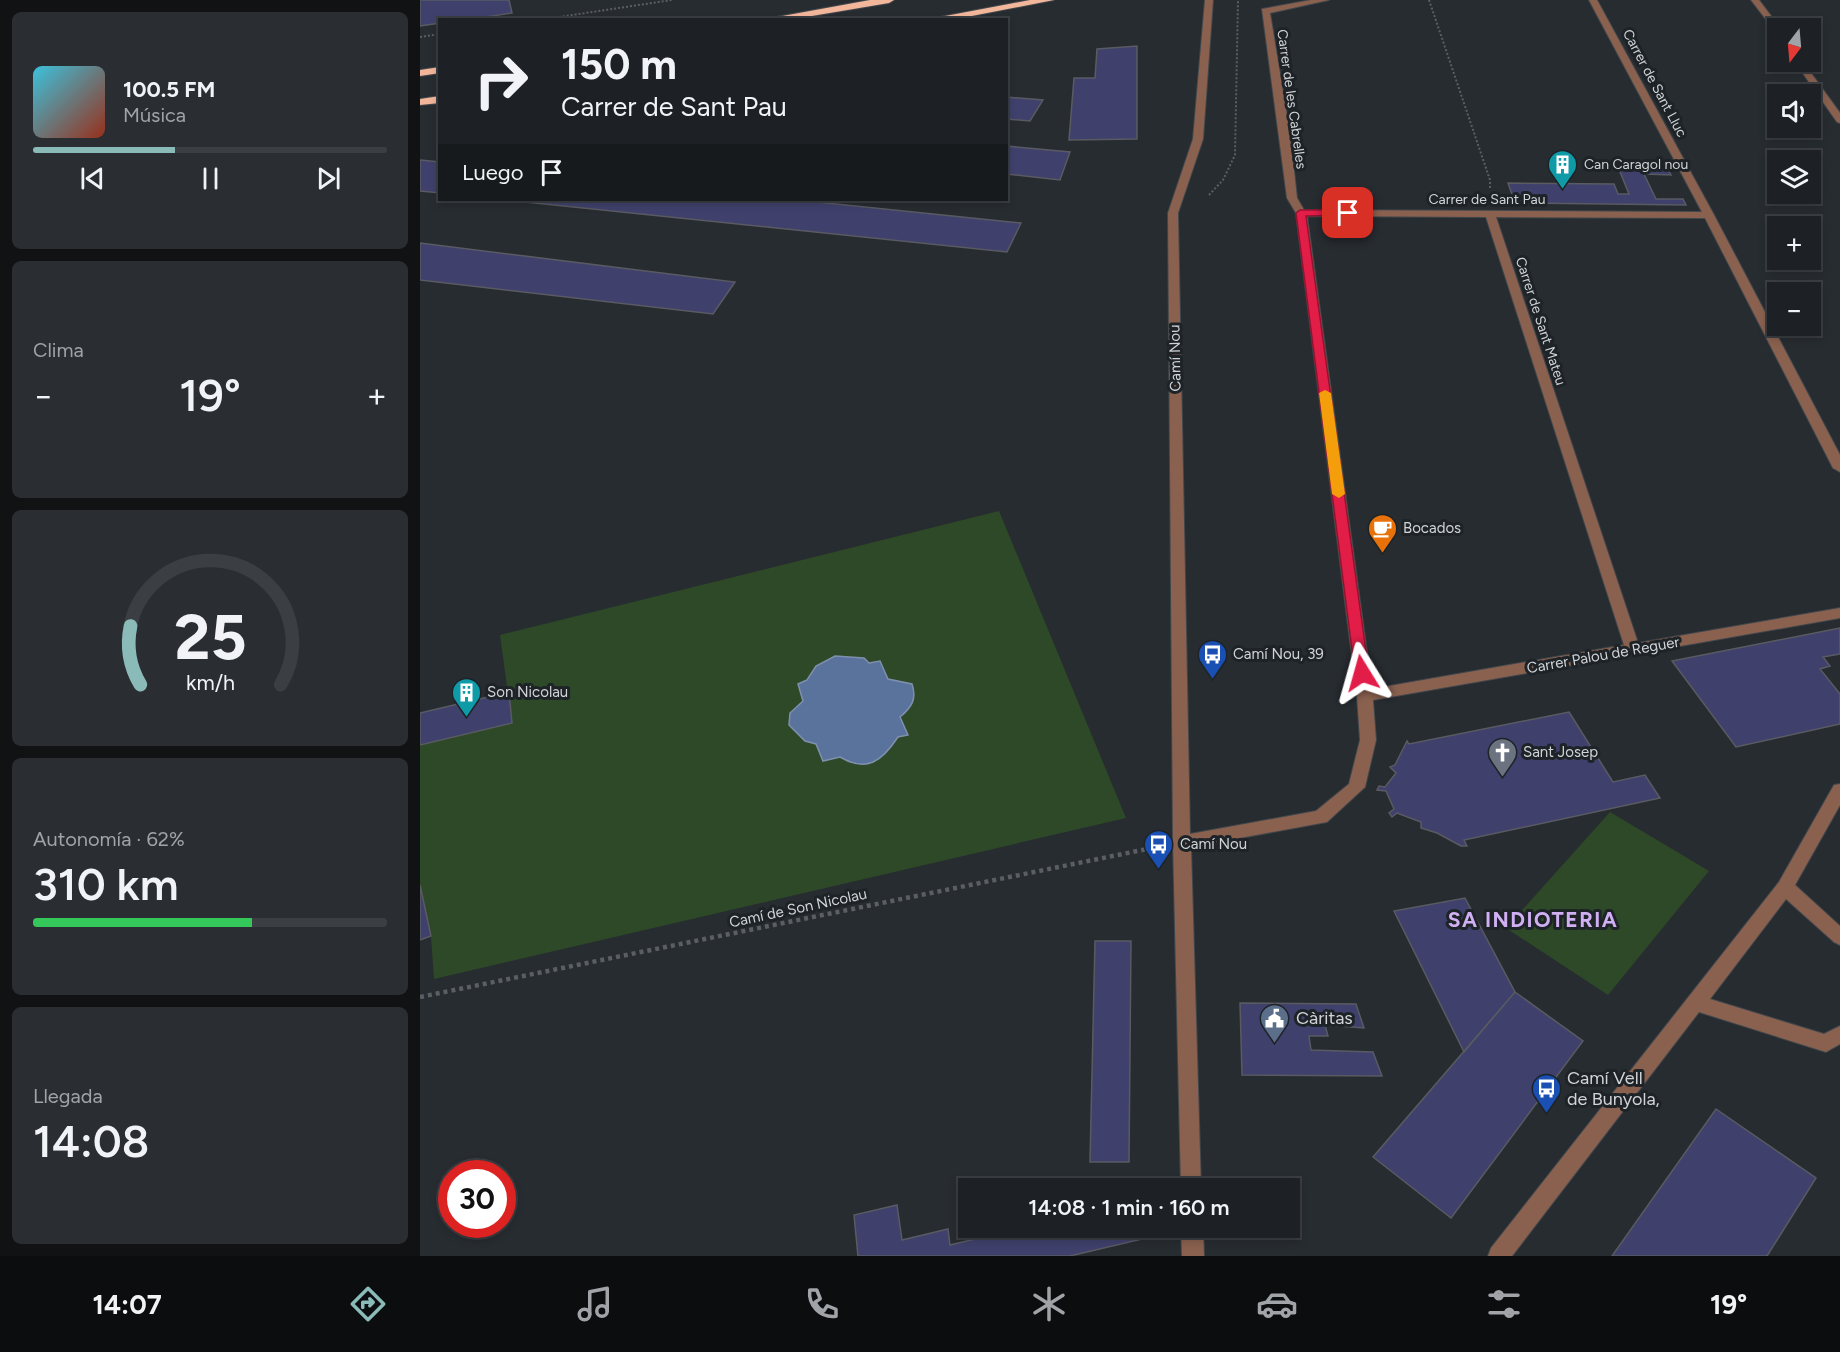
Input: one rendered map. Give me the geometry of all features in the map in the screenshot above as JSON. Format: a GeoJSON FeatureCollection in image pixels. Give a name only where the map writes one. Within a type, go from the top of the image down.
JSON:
{"type":"FeatureCollection","features":[{"type":"Feature","properties":{"kind":"highway"},"geometry":{"type":"LineString","coordinates":[[777,18],[889,0]]}},
{"type":"Feature","properties":{"kind":"highway"},"geometry":{"type":"LineString","coordinates":[[941,18],[1049,0]]}},
{"type":"Feature","properties":{"kind":"highway"},"geometry":{"type":"LineString","coordinates":[[420,73],[438,70]]}},
{"type":"Feature","properties":{"kind":"highway"},"geometry":{"type":"LineString","coordinates":[[420,102],[438,99]]}},
{"type":"Feature","properties":{"kind":"street","name":"Camí Nou"},"geometry":{"type":"LineString","coordinates":[[1191,1178],[1182,842],[1173,213],[1198,139],[1209,0]]}},
{"type":"Feature","properties":{"kind":"street","name":"Carrer de les Cabrelles"},"geometry":{"type":"LineString","coordinates":[[1300,213],[1292,198],[1285,134],[1265,10],[1325,0]]}},
{"type":"Feature","properties":{"kind":"street","name":"Carrer de Sant Lluc"},"geometry":{"type":"LineString","coordinates":[[1593,0],[1840,468]]}},
{"type":"Feature","properties":{"kind":"street"},"geometry":{"type":"LineString","coordinates":[[1755,0],[1768,18]]}},
{"type":"Feature","properties":{"kind":"street"},"geometry":{"type":"LineString","coordinates":[[1806,72],[1840,120]]}},
{"type":"Feature","properties":{"kind":"street","name":"Carrer de Sant Pau"},"geometry":{"type":"LineString","coordinates":[[1300,213],[1709,216]]}},
{"type":"Feature","properties":{"kind":"street"},"geometry":{"type":"LineString","coordinates":[[1182,842],[1321,817],[1357,787],[1368,740],[1365,696],[1300,213]]}},
{"type":"Feature","properties":{"kind":"street","name":"Carrer de Sant Mateu"},"geometry":{"type":"LineString","coordinates":[[1490,214],[1633,650]]}},
{"type":"Feature","properties":{"kind":"street","name":"Carrer Palou de Reguer"},"geometry":{"type":"LineString","coordinates":[[1365,696],[1840,613]]}},
{"type":"Feature","properties":{"kind":"street"},"geometry":{"type":"LineString","coordinates":[[1499,1256],[1785,887],[1840,790]]}},
{"type":"Feature","properties":{"kind":"street"},"geometry":{"type":"LineString","coordinates":[[1785,887],[1840,937]]}},
{"type":"Feature","properties":{"kind":"street"},"geometry":{"type":"LineString","coordinates":[[1694,1002],[1826,1043],[1840,1034]]}},
{"type":"Feature","properties":{"kind":"street"},"geometry":{"type":"LineString","coordinates":[[1192,1238],[1193,1256]]}},
{"type":"Feature","properties":{"kind":"path"},"geometry":{"type":"LineString","coordinates":[[553,18],[672,0]]}},
{"type":"Feature","properties":{"kind":"path"},"geometry":{"type":"LineString","coordinates":[[1237,29],[1238,0]]}},
{"type":"Feature","properties":{"kind":"path"},"geometry":{"type":"LineString","coordinates":[[1429,0],[1490,180],[1490,214]]}},
{"type":"Feature","properties":{"kind":"path"},"geometry":{"type":"LineString","coordinates":[[420,37],[438,34]]}},
{"type":"Feature","properties":{"kind":"path","name":"Camí de Son Nicolau"},"geometry":{"type":"LineString","coordinates":[[420,997],[1182,842]]}},
{"type":"Feature","properties":{"kind":"green space"},"geometry":{"type":"Polygon","coordinates":[[[999,511],[1126,818],[434,979],[431,936],[420,885],[420,745],[512,723],[500,635],[999,511]]]}},
{"type":"Feature","properties":{"kind":"green space"},"geometry":{"type":"Polygon","coordinates":[[[1610,812],[1709,871],[1608,995],[1506,928],[1610,812]]]}},
{"type":"Feature","properties":{"kind":"water"},"geometry":{"type":"Polygon","coordinates":[[[835,656],[864,658],[869,663],[880,661],[888,679],[912,684],[914,694],[912,702],[908,710],[900,717],[908,735],[898,737],[880,758],[873,762],[858,764],[840,757],[823,761],[816,744],[805,741],[789,725],[790,713],[803,701],[798,684],[807,680],[816,666],[835,656]]]}},
{"type":"Feature","properties":{"kind":"building"},"geometry":{"type":"Polygon","coordinates":[[[420,0],[509,0],[512,13],[480,18],[438,18],[438,23],[420,26],[420,0]]]}},
{"type":"Feature","properties":{"kind":"building"},"geometry":{"type":"Polygon","coordinates":[[[1137,46],[1137,139],[1069,140],[1074,78],[1095,78],[1097,49],[1137,46]]]}},
{"type":"Feature","properties":{"kind":"building"},"geometry":{"type":"Polygon","coordinates":[[[1008,97],[1043,100],[1030,121],[1008,119],[1008,97]]]}},
{"type":"Feature","properties":{"kind":"building"},"geometry":{"type":"Polygon","coordinates":[[[1008,146],[1070,152],[1060,180],[1008,174],[1008,146]]]}},
{"type":"Feature","properties":{"kind":"building"},"geometry":{"type":"Polygon","coordinates":[[[420,160],[438,162],[438,193],[420,191],[420,160]]]}},
{"type":"Feature","properties":{"kind":"building","name":"Can Caragol nou"},"geometry":{"type":"Polygon","coordinates":[[[1618,167],[1667,168],[1671,175],[1644,174],[1656,199],[1683,199],[1686,205],[1515,203],[1508,183],[1614,184],[1618,194],[1629,194],[1618,167]]]}},
{"type":"Feature","properties":{"kind":"building"},"geometry":{"type":"Polygon","coordinates":[[[516,201],[807,201],[1021,223],[1007,252],[516,201]]]}},
{"type":"Feature","properties":{"kind":"building"},"geometry":{"type":"Polygon","coordinates":[[[420,243],[735,282],[713,314],[420,280],[420,243]]]}},
{"type":"Feature","properties":{"kind":"building"},"geometry":{"type":"Polygon","coordinates":[[[1840,628],[1840,654],[1823,657],[1830,666],[1820,669],[1840,694],[1840,724],[1736,747],[1672,661],[1840,628]]]}},
{"type":"Feature","properties":{"kind":"building","name":"Son Nicolau"},"geometry":{"type":"Polygon","coordinates":[[[509,692],[512,723],[420,745],[420,713],[509,692]]]}},
{"type":"Feature","properties":{"kind":"building","name":"Sant Josep"},"geometry":{"type":"Polygon","coordinates":[[[1569,712],[1613,782],[1645,775],[1660,798],[1464,840],[1467,846],[1461,846],[1437,833],[1421,828],[1421,822],[1397,813],[1392,817],[1389,813],[1394,809],[1386,791],[1377,790],[1379,786],[1385,787],[1396,773],[1390,767],[1395,765],[1407,741],[1409,744],[1569,712]]]}},
{"type":"Feature","properties":{"kind":"building"},"geometry":{"type":"Polygon","coordinates":[[[420,885],[431,936],[420,940],[420,885]]]}},
{"type":"Feature","properties":{"kind":"building"},"geometry":{"type":"Polygon","coordinates":[[[1465,898],[1515,992],[1464,1052],[1394,911],[1465,898]]]}},
{"type":"Feature","properties":{"kind":"building"},"geometry":{"type":"Polygon","coordinates":[[[1095,941],[1131,941],[1129,1162],[1090,1162],[1095,941]]]}},
{"type":"Feature","properties":{"kind":"building"},"geometry":{"type":"Polygon","coordinates":[[[1515,992],[1583,1041],[1451,1218],[1373,1157],[1515,992]]]}},
{"type":"Feature","properties":{"kind":"building","name":"Càritas"},"geometry":{"type":"Polygon","coordinates":[[[1240,1003],[1356,1004],[1364,1028],[1325,1025],[1328,1036],[1309,1036],[1311,1050],[1373,1052],[1382,1076],[1242,1075],[1240,1003]]]}},
{"type":"Feature","properties":{"kind":"building"},"geometry":{"type":"Polygon","coordinates":[[[1716,1109],[1816,1178],[1767,1256],[1612,1256],[1716,1109]]]}},
{"type":"Feature","properties":{"kind":"building"},"geometry":{"type":"Polygon","coordinates":[[[897,1205],[902,1240],[948,1229],[950,1245],[979,1238],[1146,1238],[1070,1256],[858,1256],[854,1215],[897,1205]]]}},
{"type":"Feature","properties":{"kind":"slow traffic"},"geometry":{"type":"LineString","coordinates":[[1325,393],[1339,494]]}},
{"type":"Feature","properties":{"kind":"place","name":"Can Caragol nou"},"geometry":{"type":"Point","coordinates":[1563,190]}},
{"type":"Feature","properties":{"kind":"place","name":"Bocados"},"geometry":{"type":"Point","coordinates":[1382,554]}},
{"type":"Feature","properties":{"kind":"place","name":"Camí Nou, 39"},"geometry":{"type":"Point","coordinates":[1212,680]}},
{"type":"Feature","properties":{"kind":"place","name":"Son Nicolau"},"geometry":{"type":"Point","coordinates":[466,718]}},
{"type":"Feature","properties":{"kind":"place","name":"Sant Josep"},"geometry":{"type":"Point","coordinates":[1502,778]}},
{"type":"Feature","properties":{"kind":"place","name":"Camí Nou"},"geometry":{"type":"Point","coordinates":[1159,870]}},
{"type":"Feature","properties":{"kind":"place","name":"Càritas"},"geometry":{"type":"Point","coordinates":[1275,1044]}},
{"type":"Feature","properties":{"kind":"place","name":"Camí Vell de Bunyola,"},"geometry":{"type":"Point","coordinates":[1546,1114]}},
{"type":"Feature","properties":{"kind":"district","name":"SA INDIOTERIA"},"geometry":{"type":"Point","coordinates":[1533,920]}},
{"type":"Feature","properties":{"kind":"route"},"geometry":{"type":"LineString","coordinates":[[1348,213],[1300,213],[1362,673]]}}]}
